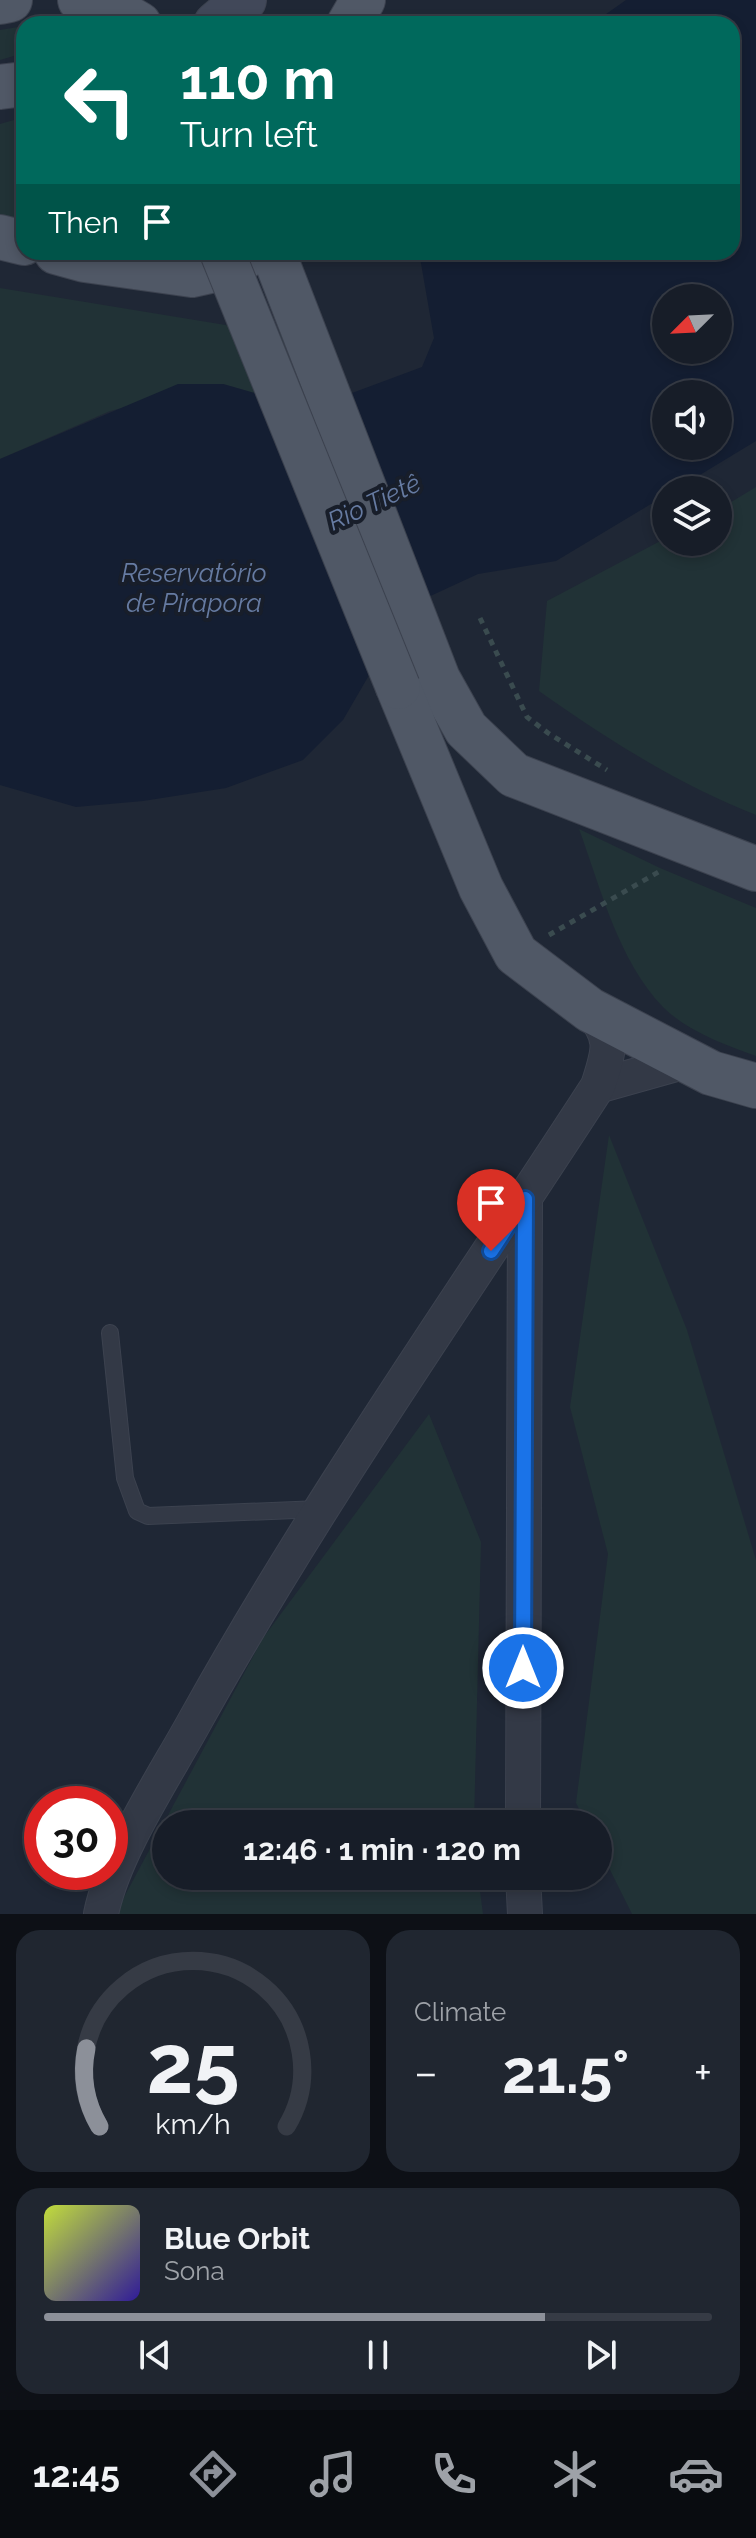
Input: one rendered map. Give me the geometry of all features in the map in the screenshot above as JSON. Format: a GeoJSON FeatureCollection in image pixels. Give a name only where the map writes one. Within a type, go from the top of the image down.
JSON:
{"type":"FeatureCollection","features":[{"type":"Feature","properties":{"kind":"main road"},"geometry":{"type":"LineString","coordinates":[[0,2],[10,0]]}},
{"type":"Feature","properties":{"kind":"main road"},"geometry":{"type":"LineString","coordinates":[[80,0],[110,7],[125,16]]}},
{"type":"Feature","properties":{"kind":"main road"},"geometry":{"type":"LineString","coordinates":[[225,16],[244,0]]}},
{"type":"Feature","properties":{"kind":"main road"},"geometry":{"type":"LineString","coordinates":[[85,260],[192,275],[219,269],[238,260]]}},
{"type":"Feature","properties":{"kind":"main road"},"geometry":{"type":"LineString","coordinates":[[226,260],[418,683],[514,775],[756,869]]}},
{"type":"Feature","properties":{"kind":"main road"},"geometry":{"type":"LineString","coordinates":[[276,260],[418,683],[481,888],[516,954],[590,1010],[711,1073],[756,1086]]}},
{"type":"Feature","properties":{"kind":"street"},"geometry":{"type":"LineString","coordinates":[[101,1914],[122,1854],[253,1617],[319,1509],[598,1086],[608,1042],[606,1028],[590,1010]]}},
{"type":"Feature","properties":{"kind":"street"},"geometry":{"type":"LineString","coordinates":[[598,1086],[687,1061]]}},
{"type":"Feature","properties":{"kind":"street"},"geometry":{"type":"LineString","coordinates":[[523,1810],[525,1199]]}},
{"type":"Feature","properties":{"kind":"street"},"geometry":{"type":"LineString","coordinates":[[524,1890],[525,1914]]}},
{"type":"Feature","properties":{"kind":"lane"},"geometry":{"type":"LineString","coordinates":[[110,1333],[125,1478],[137,1511],[148,1516],[319,1509]]}},
{"type":"Feature","properties":{"kind":"path"},"geometry":{"type":"LineString","coordinates":[[480,618],[527,717],[613,774]]}},
{"type":"Feature","properties":{"kind":"path"},"geometry":{"type":"LineString","coordinates":[[516,954],[701,848]]}},
{"type":"Feature","properties":{"kind":"shaded area"},"geometry":{"type":"Polygon","coordinates":[[[16,27],[16,55],[0,60],[0,30],[16,27]]]}},
{"type":"Feature","properties":{"kind":"shaded area"},"geometry":{"type":"Polygon","coordinates":[[[16,119],[16,220],[0,216],[0,124],[16,119]]]}},
{"type":"Feature","properties":{"kind":"shaded area"},"geometry":{"type":"Polygon","coordinates":[[[0,288],[323,341],[346,396],[309,409],[223,384],[110,411],[0,459],[0,288]]]}},
{"type":"Feature","properties":{"kind":"shaded area"},"geometry":{"type":"Polygon","coordinates":[[[756,487],[756,815],[644,760],[539,691],[547,601],[652,545],[652,556],[732,556],[732,502],[756,487]]]}},
{"type":"Feature","properties":{"kind":"shaded area"},"geometry":{"type":"Polygon","coordinates":[[[579,829],[660,868],[756,908],[756,1056],[719,1042],[683,1023],[663,1007],[647,988],[612,923],[579,829]]]}},
{"type":"Feature","properties":{"kind":"shaded area"},"geometry":{"type":"Polygon","coordinates":[[[609,1135],[687,1330],[756,1560],[756,1914],[632,1914],[612,1874],[612,1810],[580,1810],[576,1803],[608,1554],[570,1407],[609,1135]]]}},
{"type":"Feature","properties":{"kind":"shaded area"},"geometry":{"type":"Polygon","coordinates":[[[429,1414],[481,1542],[474,1810],[171,1810],[263,1638],[429,1414]]]}},
{"type":"Feature","properties":{"kind":"shaded area"},"geometry":{"type":"Polygon","coordinates":[[[152,1845],[152,1890],[480,1890],[483,1914],[115,1914],[152,1845]]]}},
{"type":"Feature","properties":{"kind":"water","name":"Reservatório de Pirapora"},"geometry":{"type":"Polygon","coordinates":[[[626,0],[756,0],[756,441],[732,456],[732,380],[652,380],[652,460],[725,460],[698,476],[652,476],[652,503],[556,561],[478,574],[385,617],[379,658],[343,720],[303,760],[226,788],[143,801],[76,807],[0,785],[0,459],[178,384],[223,384],[309,409],[422,367],[434,338],[420,260],[740,260],[740,16],[603,16],[626,0]]]}},
{"type":"Feature","properties":{"kind":"route"},"geometry":{"type":"LineString","coordinates":[[491,1251],[525,1199],[523,1668]]}},
{"type":"Feature","properties":{"kind":"water label","name":"Rio Tietê"},"geometry":{"type":"Point","coordinates":[374,502]}}]}
